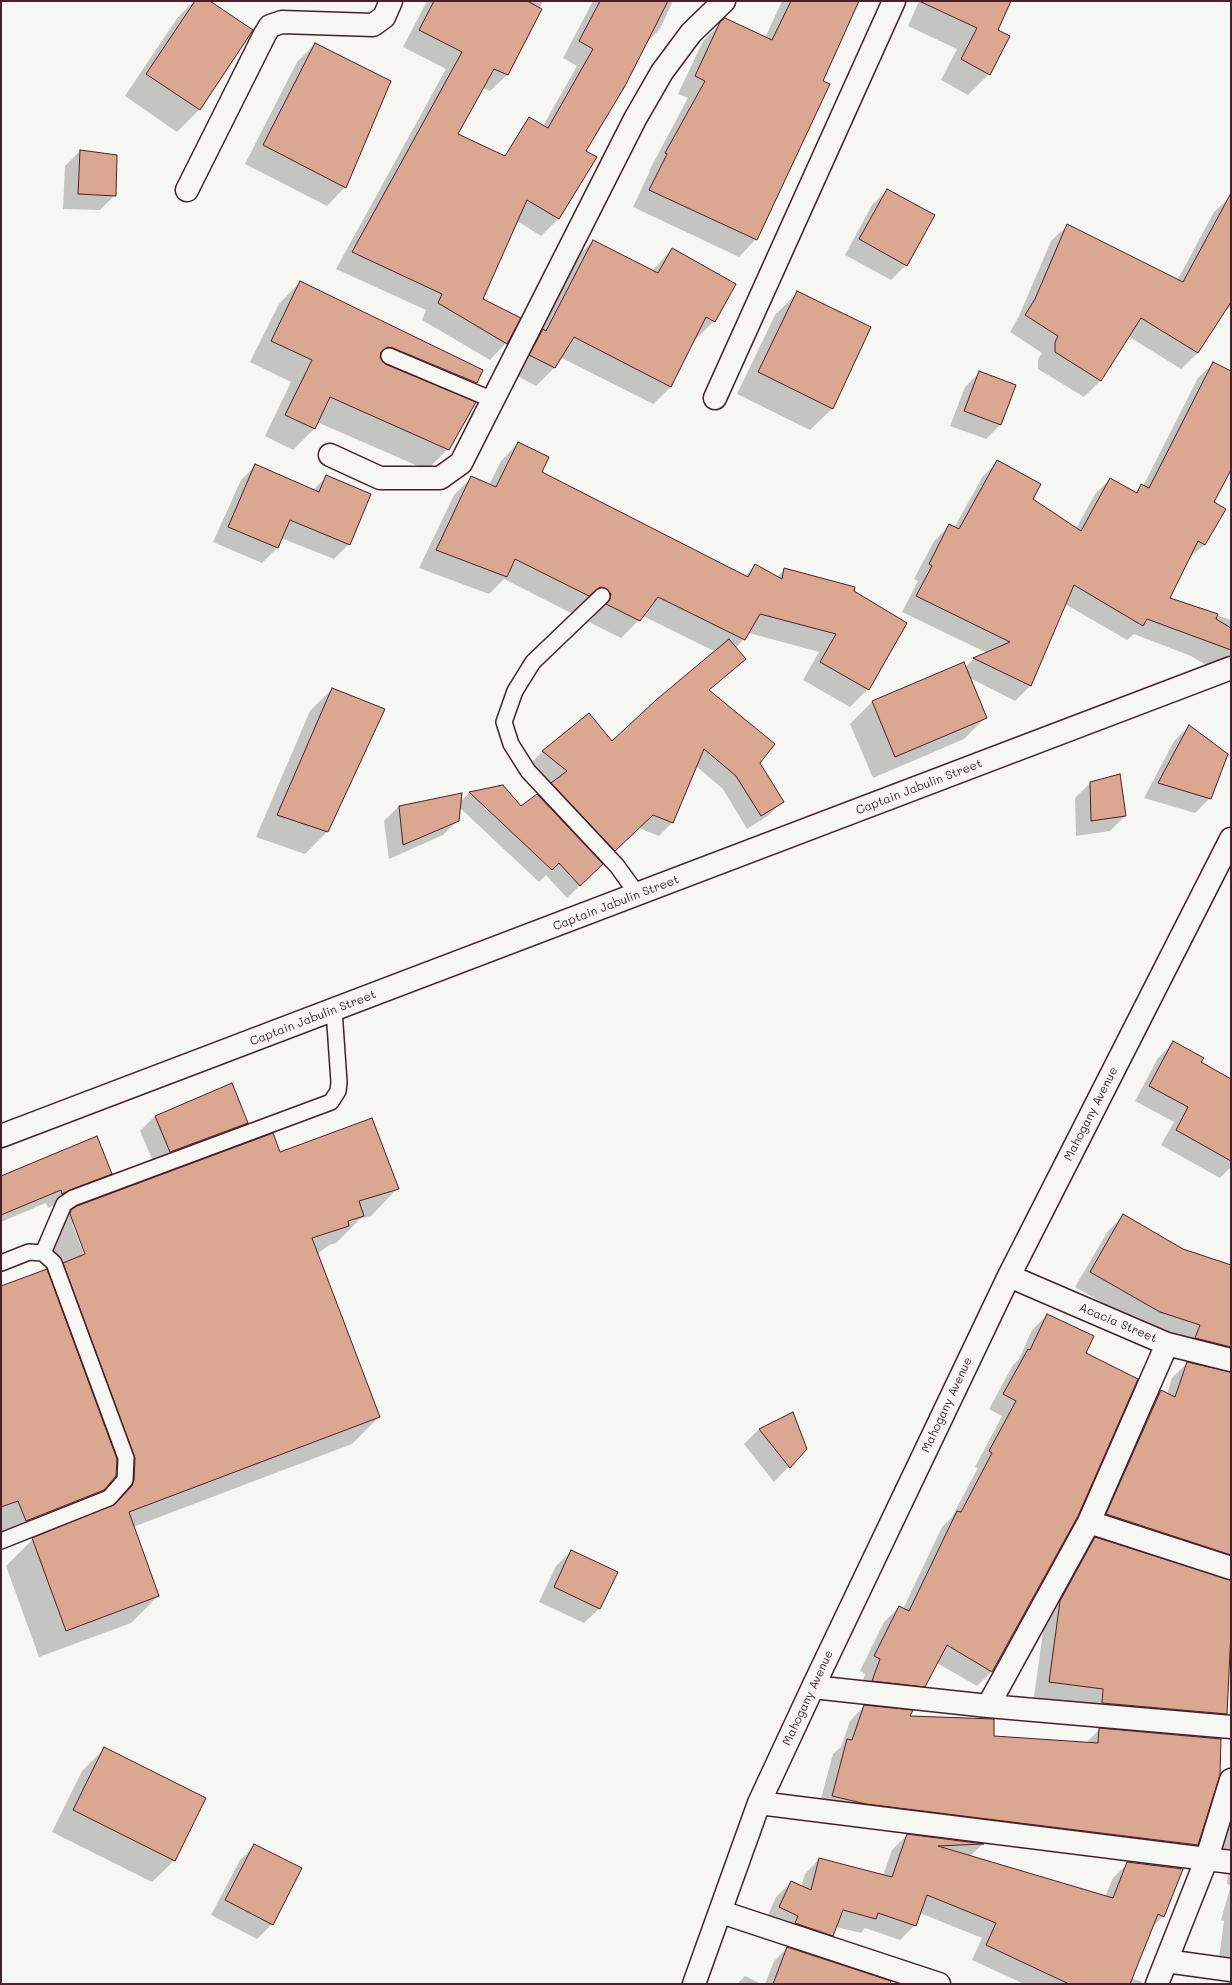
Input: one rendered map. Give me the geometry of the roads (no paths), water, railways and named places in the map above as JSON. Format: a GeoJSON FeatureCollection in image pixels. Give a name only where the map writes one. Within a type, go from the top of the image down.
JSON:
{"type":"FeatureCollection","features":[{"type":"Feature","properties":{"kind":"street"},"geometry":{"type":"LineString","coordinates":[[187,190],[264,34],[270,26],[282,22],[373,25],[384,17],[391,1]]}},
{"type":"Feature","properties":{"kind":"street"},"geometry":{"type":"LineString","coordinates":[[330,455],[380,478],[440,478],[461,463],[639,112],[662,72],[691,33],[724,1]]}},
{"type":"Feature","properties":{"kind":"street"},"geometry":{"type":"LineString","coordinates":[[715,398],[894,1]]}},
{"type":"Feature","properties":{"kind":"street","name":"Captain Jabulin Street"},"geometry":{"type":"LineString","coordinates":[[1,1136],[638,895],[1231,668]]}},
{"type":"Feature","properties":{"kind":"street","name":"Mahogany Avenue"},"geometry":{"type":"LineString","coordinates":[[694,1984],[759,1803],[813,1687],[1009,1276],[1231,839]]}},
{"type":"Feature","properties":{"kind":"street","name":"Acacia Street"},"geometry":{"type":"LineString","coordinates":[[1009,1276],[1167,1344],[1231,1360]]}},
{"type":"Feature","properties":{"kind":"street"},"geometry":{"type":"LineString","coordinates":[[988,1706],[1089,1522],[1167,1344]]}},
{"type":"Feature","properties":{"kind":"street"},"geometry":{"type":"LineString","coordinates":[[1089,1522],[1231,1568]]}},
{"type":"Feature","properties":{"kind":"street"},"geometry":{"type":"LineString","coordinates":[[813,1687],[988,1706],[1231,1727]]}},
{"type":"Feature","properties":{"kind":"street"},"geometry":{"type":"LineString","coordinates":[[1157,1984],[1207,1858],[1231,1780]]}},
{"type":"Feature","properties":{"kind":"street"},"geometry":{"type":"LineString","coordinates":[[759,1803],[1231,1862]]}},
{"type":"Feature","properties":{"kind":"street"},"geometry":{"type":"LineString","coordinates":[[721,1912],[939,1984]]}},
{"type":"Feature","properties":{"kind":"street"},"geometry":{"type":"LineString","coordinates":[[1166,1961],[1231,1970]]}},
{"type":"Feature","properties":{"kind":"lane"},"geometry":{"type":"LineString","coordinates":[[389,356],[493,400]]}},
{"type":"Feature","properties":{"kind":"lane"},"geometry":{"type":"LineString","coordinates":[[602,596],[533,662],[515,691],[504,722],[511,744],[528,771],[617,866],[638,895]]}},
{"type":"Feature","properties":{"kind":"lane"},"geometry":{"type":"LineString","coordinates":[[43,1253],[64,1204],[72,1198],[331,1102],[338,1091],[339,1082],[334,1010]]}},
{"type":"Feature","properties":{"kind":"lane"},"geometry":{"type":"LineString","coordinates":[[1,1263],[29,1252],[43,1253],[54,1263],[126,1458],[125,1480],[109,1498],[1,1541]]}}]}
